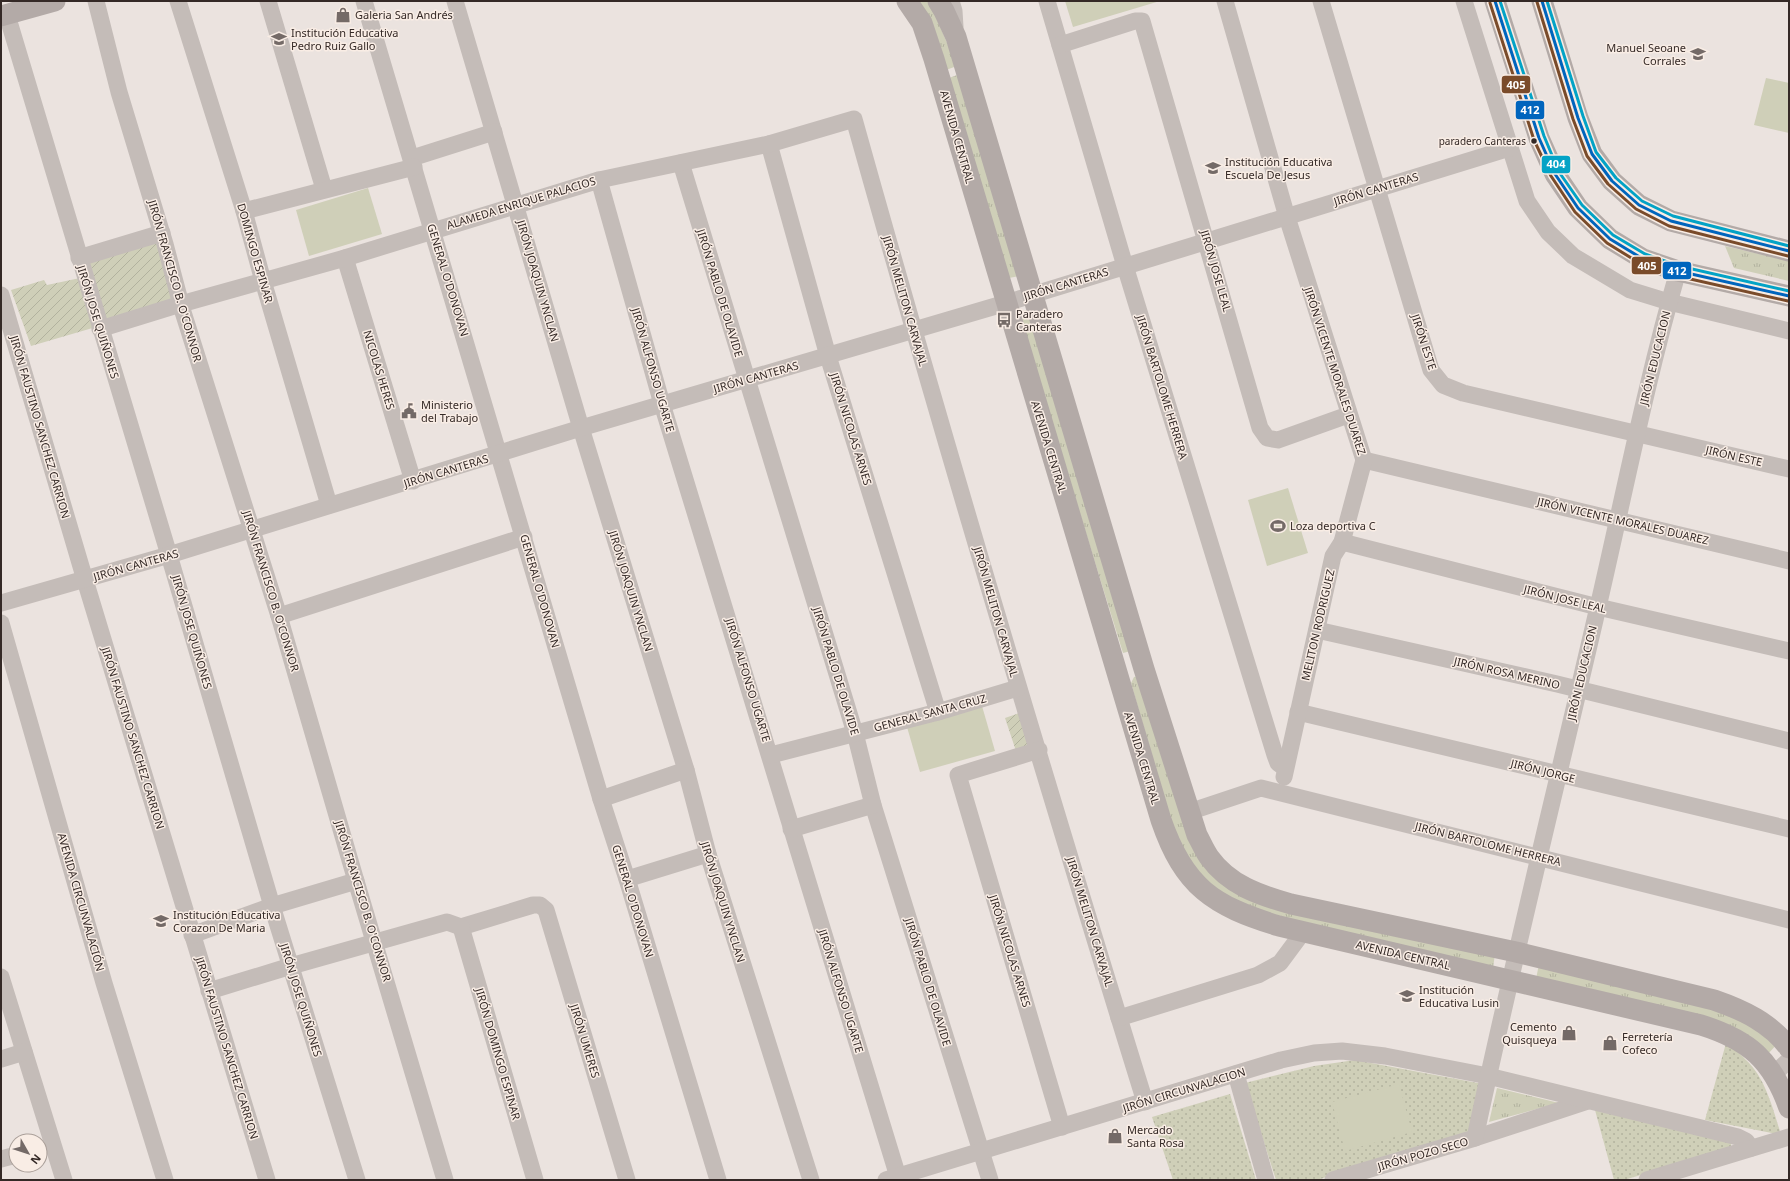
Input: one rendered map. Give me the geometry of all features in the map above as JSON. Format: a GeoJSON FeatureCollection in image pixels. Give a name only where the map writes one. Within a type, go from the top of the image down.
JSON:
{"type":"FeatureCollection","features":[{"type":"Feature","properties":{"kind":"main road"},"geometry":{"type":"LineString","coordinates":[[4,16],[56,1]]}},
{"type":"Feature","properties":{"kind":"main road","name":"AVENIDA CENTRAL"},"geometry":{"type":"LineString","coordinates":[[906,1],[922,23],[1161,820],[1168,841],[1192,880],[1207,894],[1231,909],[1256,919],[1303,932],[1701,1025],[1726,1033],[1749,1047],[1764,1060],[1774,1074],[1783,1091],[1789,1108]]}},
{"type":"Feature","properties":{"kind":"main road"},"geometry":{"type":"LineString","coordinates":[[938,1],[956,37],[1144,669],[1189,812],[1197,835],[1208,857],[1226,877],[1248,890],[1291,904],[1516,952],[1714,1000],[1739,1008],[1781,1037],[1789,1048]]}},
{"type":"Feature","properties":{"kind":"main road"},"geometry":{"type":"LineString","coordinates":[[1495,1],[1539,138],[1554,174],[1578,208],[1610,239],[1643,259],[1678,271],[1789,296]]}},
{"type":"Feature","properties":{"kind":"main road"},"geometry":{"type":"LineString","coordinates":[[1542,1],[1578,118],[1589,147],[1592,154],[1612,182],[1639,205],[1671,221],[1789,251]]}},
{"type":"Feature","properties":{"kind":"main road"},"geometry":{"type":"LineString","coordinates":[[1118,677],[1144,669]]}},
{"type":"Feature","properties":{"kind":"street","name":"JIRÓN FRANCISCO B. O'CONNOR"},"geometry":{"type":"LineString","coordinates":[[96,1],[119,92],[162,233],[181,304],[279,616],[445,1180]]}},
{"type":"Feature","properties":{"kind":"street","name":"DOMINGO ESPINAR"},"geometry":{"type":"LineString","coordinates":[[178,1],[244,211],[329,505]]}},
{"type":"Feature","properties":{"kind":"street"},"geometry":{"type":"LineString","coordinates":[[268,1],[324,189]]}},
{"type":"Feature","properties":{"kind":"street","name":"GENERAL O'DONOVAN"},"geometry":{"type":"LineString","coordinates":[[364,1],[434,230],[601,799],[627,879],[718,1180]]}},
{"type":"Feature","properties":{"kind":"street","name":"JIRÓN JOAQUIN YNCLAN"},"geometry":{"type":"LineString","coordinates":[[455,1],[581,428],[686,770],[708,854],[811,1180]]}},
{"type":"Feature","properties":{"kind":"street"},"geometry":{"type":"LineString","coordinates":[[951,1],[954,11],[956,37]]}},
{"type":"Feature","properties":{"kind":"street","name":"JIRÓN BARTOLOME HERRERA"},"geometry":{"type":"LineString","coordinates":[[1047,1],[1125,266],[1275,755],[1278,764],[1286,768]]}},
{"type":"Feature","properties":{"kind":"street","name":"JIRÓN VICENTE MORALES DUAREZ"},"geometry":{"type":"LineString","coordinates":[[1226,1],[1287,217],[1348,415],[1364,460],[1789,561]]}},
{"type":"Feature","properties":{"kind":"street","name":"JIRÓN ESTE"},"geometry":{"type":"LineString","coordinates":[[1321,1],[1431,370],[1443,385],[1463,393],[1789,469]]}},
{"type":"Feature","properties":{"kind":"street"},"geometry":{"type":"LineString","coordinates":[[1464,1],[1527,201],[1553,237],[1573,256],[1630,290],[1669,302],[1789,331]]}},
{"type":"Feature","properties":{"kind":"street","name":"JIRÓN JOSE QUIÑONES"},"geometry":{"type":"LineString","coordinates":[[4,16],[169,555],[272,906],[357,1180]]}},
{"type":"Feature","properties":{"kind":"street","name":"JIRÓN JOSE LEAL"},"geometry":{"type":"LineString","coordinates":[[1060,45],[1135,21],[1142,21],[1207,240],[1260,428],[1267,438],[1278,440],[1348,415]]}},
{"type":"Feature","properties":{"kind":"street","name":"ALAMEDA ENRIQUE PALACIOS"},"geometry":{"type":"LineString","coordinates":[[100,329],[181,304],[345,258],[516,204],[599,180],[769,144],[854,119]]}},
{"type":"Feature","properties":{"kind":"street","name":"JIRÓN MELITON CARVAJAL"},"geometry":{"type":"LineString","coordinates":[[854,119],[913,330],[1018,688],[1039,750],[1082,899],[1145,1102]]}},
{"type":"Feature","properties":{"kind":"street"},"geometry":{"type":"LineString","coordinates":[[244,211],[413,162],[494,132]]}},
{"type":"Feature","properties":{"kind":"street","name":"JIRÓN NICOLAS ARNES"},"geometry":{"type":"LineString","coordinates":[[769,144],[828,356],[938,712]]}},
{"type":"Feature","properties":{"kind":"street","name":"JIRÓN CANTERAS"},"geometry":{"type":"LineString","coordinates":[[1,603],[169,555],[581,428],[1006,303],[1510,148]]}},
{"type":"Feature","properties":{"kind":"street","name":"JIRÓN PABLO DE OLAVIDE"},"geometry":{"type":"LineString","coordinates":[[681,163],[855,733],[873,805],[990,1180]]}},
{"type":"Feature","properties":{"kind":"street","name":"JIRÓN ALFONSO UGARTE"},"geometry":{"type":"LineString","coordinates":[[599,180],[662,404],[771,755],[791,829],[894,1179]]}},
{"type":"Feature","properties":{"kind":"street"},"geometry":{"type":"LineString","coordinates":[[79,258],[162,233]]}},
{"type":"Feature","properties":{"kind":"street","name":"NICOLAS HERES"},"geometry":{"type":"LineString","coordinates":[[345,258],[413,481]]}},
{"type":"Feature","properties":{"kind":"street","name":"JIRÓN EDUCACION"},"geometry":{"type":"LineString","coordinates":[[1488,1076],[1538,857],[1598,607],[1636,434],[1678,271]]}},
{"type":"Feature","properties":{"kind":"street","name":"JIRÓN FAUSTINO SANCHEZ CARRION"},"geometry":{"type":"LineString","coordinates":[[1,295],[85,580],[267,1180]]}},
{"type":"Feature","properties":{"kind":"street","name":"MELITON RODRIGUEZ"},"geometry":{"type":"LineString","coordinates":[[1282,792],[1298,712],[1333,556],[1342,542],[1364,460]]}},
{"type":"Feature","properties":{"kind":"street"},"geometry":{"type":"LineString","coordinates":[[279,616],[524,537]]}},
{"type":"Feature","properties":{"kind":"street","name":"JIRÓN JOSE LEAL"},"geometry":{"type":"LineString","coordinates":[[1342,542],[1598,607],[1789,651]]}},
{"type":"Feature","properties":{"kind":"street","name":"AVENIDA CIRCUNVALACIÓN"},"geometry":{"type":"LineString","coordinates":[[1,623],[104,983],[165,1180]]}},
{"type":"Feature","properties":{"kind":"street","name":"JIRÓN ROSA MERINO"},"geometry":{"type":"LineString","coordinates":[[1317,630],[1578,690],[1789,741]]}},
{"type":"Feature","properties":{"kind":"street","name":"GENERAL SANTA CRUZ"},"geometry":{"type":"LineString","coordinates":[[771,755],[938,712],[1018,688]]}},
{"type":"Feature","properties":{"kind":"street","name":"JIRÓN JORGE"},"geometry":{"type":"LineString","coordinates":[[1298,712],[1789,829]]}},
{"type":"Feature","properties":{"kind":"street","name":"JIRÓN NICOLAS ARNES"},"geometry":{"type":"LineString","coordinates":[[1039,750],[958,775],[1062,1126]]}},
{"type":"Feature","properties":{"kind":"street"},"geometry":{"type":"LineString","coordinates":[[601,799],[686,770]]}},
{"type":"Feature","properties":{"kind":"street","name":"JIRÓN BARTOLOME HERRERA"},"geometry":{"type":"LineString","coordinates":[[1189,812],[1261,788],[1282,792],[1789,920]]}},
{"type":"Feature","properties":{"kind":"street"},"geometry":{"type":"LineString","coordinates":[[791,829],[873,805]]}},
{"type":"Feature","properties":{"kind":"street"},"geometry":{"type":"LineString","coordinates":[[627,879],[708,854]]}},
{"type":"Feature","properties":{"kind":"street"},"geometry":{"type":"LineString","coordinates":[[192,935],[272,906],[356,881]]}},
{"type":"Feature","properties":{"kind":"street","name":"JIRÓN UMERES"},"geometry":{"type":"LineString","coordinates":[[461,927],[533,905],[540,905],[546,910],[627,1180]]}},
{"type":"Feature","properties":{"kind":"street"},"geometry":{"type":"LineString","coordinates":[[209,991],[447,922],[461,927]]}},
{"type":"Feature","properties":{"kind":"street","name":"JIRÓN DOMINGO ESPINAR"},"geometry":{"type":"LineString","coordinates":[[461,927],[535,1180]]}},
{"type":"Feature","properties":{"kind":"street"},"geometry":{"type":"LineString","coordinates":[[1119,1018],[1258,975],[1280,963],[1303,932]]}},
{"type":"Feature","properties":{"kind":"street"},"geometry":{"type":"LineString","coordinates":[[1,977],[24,1052],[43,1133]]}},
{"type":"Feature","properties":{"kind":"street","name":"JIRÓN CIRCUNVALACION"},"geometry":{"type":"LineString","coordinates":[[894,1179],[980,1150],[1145,1102],[1281,1060],[1314,1053],[1342,1051],[1385,1056],[1488,1076],[1738,1137],[1746,1141],[1751,1148]]}},
{"type":"Feature","properties":{"kind":"street"},"geometry":{"type":"LineString","coordinates":[[1,1059],[24,1052]]}},
{"type":"Feature","properties":{"kind":"street"},"geometry":{"type":"LineString","coordinates":[[1774,1074],[1789,1060]]}},
{"type":"Feature","properties":{"kind":"street"},"geometry":{"type":"LineString","coordinates":[[1236,1074],[1266,1180]]}},
{"type":"Feature","properties":{"kind":"street","name":"JIRÓN POZO SECO"},"geometry":{"type":"LineString","coordinates":[[1333,1180],[1475,1138],[1488,1076]]}},
{"type":"Feature","properties":{"kind":"street"},"geometry":{"type":"LineString","coordinates":[[1475,1138],[1588,1101]]}},
{"type":"Feature","properties":{"kind":"street"},"geometry":{"type":"LineString","coordinates":[[1647,1180],[1789,1137]]}},
{"type":"Feature","properties":{"kind":"street"},"geometry":{"type":"LineString","coordinates":[[48,1150],[64,1180]]}},
{"type":"Feature","properties":{"kind":"green space"},"geometry":{"type":"Polygon","coordinates":[[[917,1],[929,1],[957,66],[946,70],[917,1]]]}},
{"type":"Feature","properties":{"kind":"green space"},"geometry":{"type":"Polygon","coordinates":[[[1065,1],[1160,1],[1073,27],[1065,1]]]}},
{"type":"Feature","properties":{"kind":"green space"},"geometry":{"type":"Polygon","coordinates":[[[960,74],[1019,276],[1009,278],[949,78],[960,74]]]}},
{"type":"Feature","properties":{"kind":"green space"},"geometry":{"type":"Polygon","coordinates":[[[1766,78],[1789,83],[1789,133],[1754,125],[1766,78]]]}},
{"type":"Feature","properties":{"kind":"green space"},"geometry":{"type":"Polygon","coordinates":[[[368,188],[382,234],[309,256],[296,210],[368,188]]]}},
{"type":"Feature","properties":{"kind":"green space"},"geometry":{"type":"Polygon","coordinates":[[[161,240],[179,303],[103,324],[85,263],[161,240]]]}},
{"type":"Feature","properties":{"kind":"green space"},"geometry":{"type":"Polygon","coordinates":[[[1725,246],[1789,261],[1789,281],[1734,268],[1725,246]]]}},
{"type":"Feature","properties":{"kind":"green space"},"geometry":{"type":"Polygon","coordinates":[[[80,278],[96,327],[31,346],[11,290],[44,280],[47,285],[80,278]]]}},
{"type":"Feature","properties":{"kind":"green space"},"geometry":{"type":"Polygon","coordinates":[[[1030,309],[1135,650],[1123,653],[1018,313],[1030,309]]]}},
{"type":"Feature","properties":{"kind":"green space","name":"Loza deportiva C"},"geometry":{"type":"Polygon","coordinates":[[[1288,488],[1308,553],[1267,566],[1248,500],[1288,488]]]}},
{"type":"Feature","properties":{"kind":"green space"},"geometry":{"type":"Polygon","coordinates":[[[1139,676],[1211,871],[1495,954],[1493,968],[1273,917],[1231,901],[1198,874],[1175,835],[1131,683],[1134,677],[1139,676]]]}},
{"type":"Feature","properties":{"kind":"green space"},"geometry":{"type":"Polygon","coordinates":[[[982,706],[995,751],[920,772],[907,727],[982,706]]]}},
{"type":"Feature","properties":{"kind":"green space"},"geometry":{"type":"Polygon","coordinates":[[[1022,712],[1033,746],[1016,751],[1005,718],[1022,712]]]}},
{"type":"Feature","properties":{"kind":"green space"},"geometry":{"type":"Polygon","coordinates":[[[1539,964],[1721,1006],[1779,1042],[1767,1055],[1536,979],[1539,964]]]}},
{"type":"Feature","properties":{"kind":"green space"},"geometry":{"type":"Polygon","coordinates":[[[1726,1043],[1741,1055],[1758,1074],[1771,1102],[1780,1131],[1777,1134],[1705,1120],[1726,1043]]]}},
{"type":"Feature","properties":{"kind":"green space"},"geometry":{"type":"Polygon","coordinates":[[[1355,1060],[1483,1084],[1470,1133],[1317,1180],[1276,1180],[1245,1083],[1314,1066],[1355,1060]]]}},
{"type":"Feature","properties":{"kind":"green space"},"geometry":{"type":"Polygon","coordinates":[[[1399,1084],[1412,1132],[1345,1151],[1332,1102],[1399,1084]]]}},
{"type":"Feature","properties":{"kind":"green space"},"geometry":{"type":"Polygon","coordinates":[[[1497,1088],[1559,1103],[1489,1122],[1497,1088]]]}},
{"type":"Feature","properties":{"kind":"green space"},"geometry":{"type":"Polygon","coordinates":[[[1230,1094],[1256,1180],[1173,1180],[1152,1117],[1230,1094]]]}},
{"type":"Feature","properties":{"kind":"green space"},"geometry":{"type":"Polygon","coordinates":[[[1595,1110],[1731,1143],[1731,1148],[1624,1180],[1614,1180],[1595,1110]]]}},
{"type":"Feature","properties":{"kind":"transit line","name":"412"},"geometry":{"type":"LineString","coordinates":[[1495,1],[1539,138],[1555,174],[1578,208],[1610,239],[1643,259],[1678,271],[1789,296]]}},
{"type":"Feature","properties":{"kind":"transit line","name":"404"},"geometry":{"type":"LineString","coordinates":[[1500,1],[1544,136],[1559,172],[1582,205],[1613,235],[1645,254],[1679,266],[1789,291]]}},
{"type":"Feature","properties":{"kind":"transit line","name":"412"},"geometry":{"type":"LineString","coordinates":[[1542,1],[1578,118],[1592,154],[1612,181],[1639,205],[1671,221],[1789,251]]}},
{"type":"Feature","properties":{"kind":"transit line","name":"404"},"geometry":{"type":"LineString","coordinates":[[1547,1],[1583,116],[1596,152],[1616,178],[1642,201],[1673,216],[1789,246]]}},
{"type":"Feature","properties":{"kind":"transit line","name":"405"},"geometry":{"type":"LineString","coordinates":[[1537,2],[1573,119],[1587,156],[1608,184],[1636,209],[1669,226],[1788,256]]}},
{"type":"Feature","properties":{"kind":"transit line","name":"405"},"geometry":{"type":"LineString","coordinates":[[1490,3],[1534,140],[1551,176],[1575,212],[1607,243],[1641,264],[1677,276],[1788,301]]}},
{"type":"Feature","properties":{"kind":"place","name":"Galeria San Andrés"},"geometry":{"type":"Point","coordinates":[343,15]}},
{"type":"Feature","properties":{"kind":"place","name":"Institución Educativa Pedro Ruiz Gallo"},"geometry":{"type":"Point","coordinates":[279,39]}},
{"type":"Feature","properties":{"kind":"place","name":"Manuel Seoane Corrales"},"geometry":{"type":"Point","coordinates":[1698,54]}},
{"type":"Feature","properties":{"kind":"place","name":"paradero Canteras"},"geometry":{"type":"Point","coordinates":[1534,141]}},
{"type":"Feature","properties":{"kind":"place","name":"Institución Educativa Escuela De Jesus"},"geometry":{"type":"Point","coordinates":[1213,168]}},
{"type":"Feature","properties":{"kind":"place","name":"Paradero Canteras"},"geometry":{"type":"Point","coordinates":[1004,320]}},
{"type":"Feature","properties":{"kind":"place","name":"Ministerio del Trabajo"},"geometry":{"type":"Point","coordinates":[409,411]}},
{"type":"Feature","properties":{"kind":"place","name":"Loza deportiva C"},"geometry":{"type":"Point","coordinates":[1278,526]}},
{"type":"Feature","properties":{"kind":"place","name":"Institución Educativa Corazon De Maria"},"geometry":{"type":"Point","coordinates":[161,921]}},
{"type":"Feature","properties":{"kind":"place","name":"Institución Educativa Lusin"},"geometry":{"type":"Point","coordinates":[1407,996]}},
{"type":"Feature","properties":{"kind":"place","name":"Cemento Quisqueya"},"geometry":{"type":"Point","coordinates":[1569,1033]}},
{"type":"Feature","properties":{"kind":"place","name":"Ferretería Cofeco"},"geometry":{"type":"Point","coordinates":[1610,1043]}},
{"type":"Feature","properties":{"kind":"place","name":"Mercado Santa Rosa"},"geometry":{"type":"Point","coordinates":[1115,1136]}}]}
